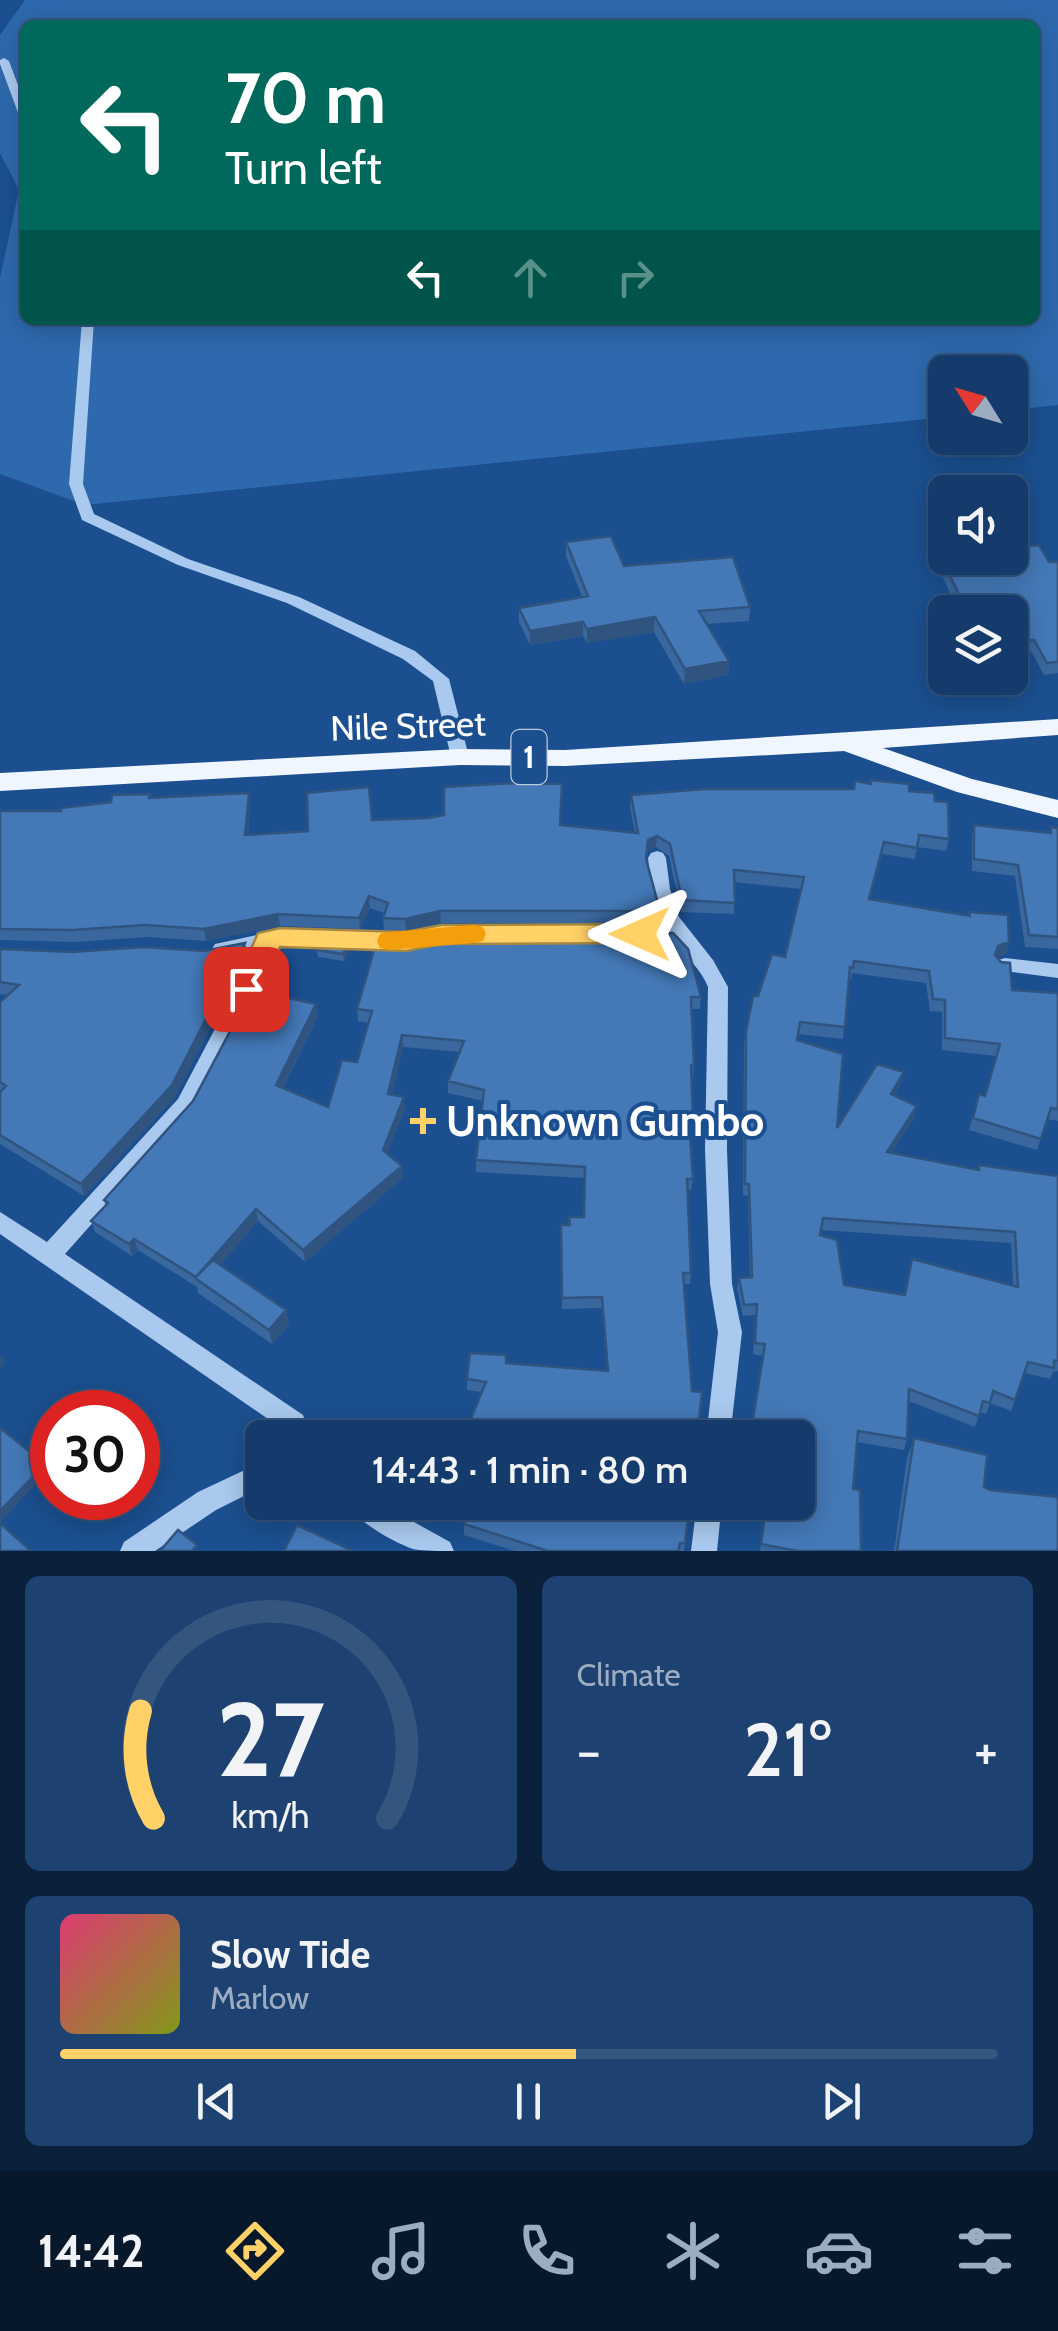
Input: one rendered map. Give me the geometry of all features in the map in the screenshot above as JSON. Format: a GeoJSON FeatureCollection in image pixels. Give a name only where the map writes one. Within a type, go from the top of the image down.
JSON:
{"type":"FeatureCollection","features":[{"type":"Feature","properties":{"kind":"main road","name":"Nile Street"},"geometry":{"type":"LineString","coordinates":[[0,782],[460,756],[565,758],[845,744],[1058,727]]}},
{"type":"Feature","properties":{"kind":"main road"},"geometry":{"type":"LineString","coordinates":[[845,744],[966,786],[1058,809]]}},
{"type":"Feature","properties":{"kind":"street"},"geometry":{"type":"LineString","coordinates":[[4,61],[20,104]]}},
{"type":"Feature","properties":{"kind":"street"},"geometry":{"type":"LineString","coordinates":[[88,325],[76,484],[88,517],[182,562],[292,600],[409,655],[441,680],[460,756]]}},
{"type":"Feature","properties":{"kind":"street"},"geometry":{"type":"LineString","coordinates":[[657,858],[670,934],[711,967],[718,987],[720,1284],[730,1332],[720,1420]]}},
{"type":"Feature","properties":{"kind":"street"},"geometry":{"type":"LineString","coordinates":[[206,952],[267,940],[406,942],[424,938]]}},
{"type":"Feature","properties":{"kind":"street"},"geometry":{"type":"LineString","coordinates":[[50,1255],[184,1105],[246,989],[267,940]]}},
{"type":"Feature","properties":{"kind":"street"},"geometry":{"type":"LineString","coordinates":[[1005,964],[1042,972],[1058,971]]}},
{"type":"Feature","properties":{"kind":"street"},"geometry":{"type":"LineString","coordinates":[[0,1222],[288,1420]]}},
{"type":"Feature","properties":{"kind":"street"},"geometry":{"type":"LineString","coordinates":[[133,1551],[207,1500],[245,1482]]}},
{"type":"Feature","properties":{"kind":"street"},"geometry":{"type":"LineString","coordinates":[[383,1520],[442,1551]]}},
{"type":"Feature","properties":{"kind":"street"},"geometry":{"type":"LineString","coordinates":[[704,1551],[708,1520]]}},
{"type":"Feature","properties":{"kind":"shaded area"},"geometry":{"type":"Polygon","coordinates":[[[25,0],[1058,0],[1058,405],[1028,408],[1028,355],[928,355],[928,419],[85,505],[0,474],[0,278],[19,190],[0,153],[0,35],[25,0]]]}},
{"type":"Feature","properties":{"kind":"building"},"geometry":{"type":"Polygon","coordinates":[[[611,536],[624,566],[733,557],[750,607],[699,611],[729,661],[685,669],[655,617],[587,629],[583,622],[530,631],[519,608],[588,596],[566,542],[611,536]]]}},
{"type":"Feature","properties":{"kind":"building"},"geometry":{"type":"Polygon","coordinates":[[[1039,545],[1049,562],[1058,562],[1058,662],[1047,663],[1034,640],[1028,640],[1028,595],[959,595],[950,575],[1028,575],[1028,546],[1039,545]]]}},
{"type":"Feature","properties":{"kind":"building"},"geometry":{"type":"Polygon","coordinates":[[[855,781],[909,784],[909,791],[934,793],[935,801],[948,802],[949,839],[919,835],[917,848],[884,842],[869,899],[970,916],[969,912],[1008,915],[1009,942],[998,946],[995,955],[1001,962],[1010,963],[1012,990],[1058,993],[1058,1109],[1051,1108],[1041,1139],[973,1118],[979,1094],[985,1096],[1000,1044],[945,1038],[945,1000],[933,999],[929,971],[854,961],[853,968],[850,967],[845,1027],[800,1022],[797,1040],[843,1054],[837,1128],[877,1064],[904,1072],[891,1094],[917,1106],[887,1152],[979,1170],[979,1165],[1058,1176],[1058,1360],[1054,1361],[1054,1368],[1028,1362],[1015,1400],[993,1391],[990,1403],[983,1401],[979,1416],[909,1389],[907,1439],[858,1431],[853,1489],[860,1490],[861,1551],[797,1551],[761,1544],[764,1520],[815,1520],[815,1420],[753,1420],[765,1344],[755,1343],[757,1304],[744,1305],[739,1278],[752,1277],[749,1184],[745,1184],[746,1032],[753,996],[758,996],[772,954],[785,957],[804,877],[734,870],[735,903],[682,900],[670,844],[657,836],[648,840],[646,859],[660,911],[440,911],[405,919],[383,918],[388,903],[369,896],[359,918],[278,914],[204,929],[145,925],[0,929],[0,811],[61,811],[111,802],[112,795],[150,794],[149,798],[249,793],[245,835],[308,831],[307,793],[369,787],[372,820],[444,815],[444,787],[562,784],[560,825],[638,833],[631,795],[704,789],[854,789],[855,781]],[[823,1218],[820,1235],[837,1240],[844,1285],[905,1295],[912,1259],[1018,1287],[1015,1232],[823,1218]]]}},
{"type":"Feature","properties":{"kind":"building"},"geometry":{"type":"Polygon","coordinates":[[[974,825],[1051,833],[1051,827],[1058,828],[1058,937],[1029,935],[1018,865],[974,859],[974,825]]]}},
{"type":"Feature","properties":{"kind":"building"},"geometry":{"type":"Polygon","coordinates":[[[441,933],[673,933],[688,949],[701,997],[691,997],[694,1065],[693,1122],[689,1122],[693,1179],[687,1179],[691,1273],[683,1273],[692,1391],[702,1392],[699,1420],[470,1420],[486,1382],[467,1379],[470,1353],[506,1355],[506,1363],[608,1371],[602,1297],[562,1298],[561,1225],[570,1225],[569,1217],[584,1217],[585,1167],[476,1160],[484,1090],[448,1081],[464,1041],[402,1035],[388,1094],[404,1097],[383,1150],[402,1166],[303,1250],[256,1209],[196,1277],[134,1239],[129,1244],[91,1221],[108,1203],[104,1200],[193,1101],[252,990],[316,1004],[276,1085],[328,1107],[342,1060],[357,1062],[372,1011],[357,1009],[377,940],[406,941],[441,933]]]}},
{"type":"Feature","properties":{"kind":"building"},"geometry":{"type":"Polygon","coordinates":[[[320,942],[348,943],[343,954],[317,950],[320,942]]]}},
{"type":"Feature","properties":{"kind":"building"},"geometry":{"type":"Polygon","coordinates":[[[245,943],[172,1085],[81,1184],[0,1135],[0,1092],[6,1086],[0,1082],[0,1002],[19,985],[0,982],[0,949],[72,952],[144,947],[204,951],[245,943]]]}},
{"type":"Feature","properties":{"kind":"building"},"geometry":{"type":"Polygon","coordinates":[[[213,1260],[286,1310],[269,1330],[195,1278],[213,1260]]]}},
{"type":"Feature","properties":{"kind":"building"},"geometry":{"type":"Polygon","coordinates":[[[0,1428],[30,1452],[30,1480],[0,1511],[0,1428]]]}},
{"type":"Feature","properties":{"kind":"building"},"geometry":{"type":"Polygon","coordinates":[[[914,1438],[987,1455],[984,1487],[990,1490],[1058,1497],[1058,1551],[897,1551],[914,1438]]]}},
{"type":"Feature","properties":{"kind":"building"},"geometry":{"type":"Polygon","coordinates":[[[465,1520],[688,1520],[685,1543],[680,1543],[678,1551],[548,1551],[464,1524],[465,1520]]]}},
{"type":"Feature","properties":{"kind":"building"},"geometry":{"type":"Polygon","coordinates":[[[0,1523],[31,1551],[0,1551],[0,1523]]]}},
{"type":"Feature","properties":{"kind":"building"},"geometry":{"type":"Polygon","coordinates":[[[297,1525],[353,1551],[284,1551],[297,1525]]]}},
{"type":"Feature","properties":{"kind":"building"},"geometry":{"type":"Polygon","coordinates":[[[178,1530],[197,1545],[192,1551],[160,1551],[178,1530]]]}},
{"type":"Feature","properties":{"kind":"slow traffic"},"geometry":{"type":"LineString","coordinates":[[389,941],[474,934]]}},
{"type":"Feature","properties":{"kind":"place","name":"Unknown Gumbo"},"geometry":{"type":"Point","coordinates":[423,1121]}},
{"type":"Feature","properties":{"kind":"route"},"geometry":{"type":"LineString","coordinates":[[246,989],[267,940],[280,937],[406,942],[441,934],[640,934]]}}]}
